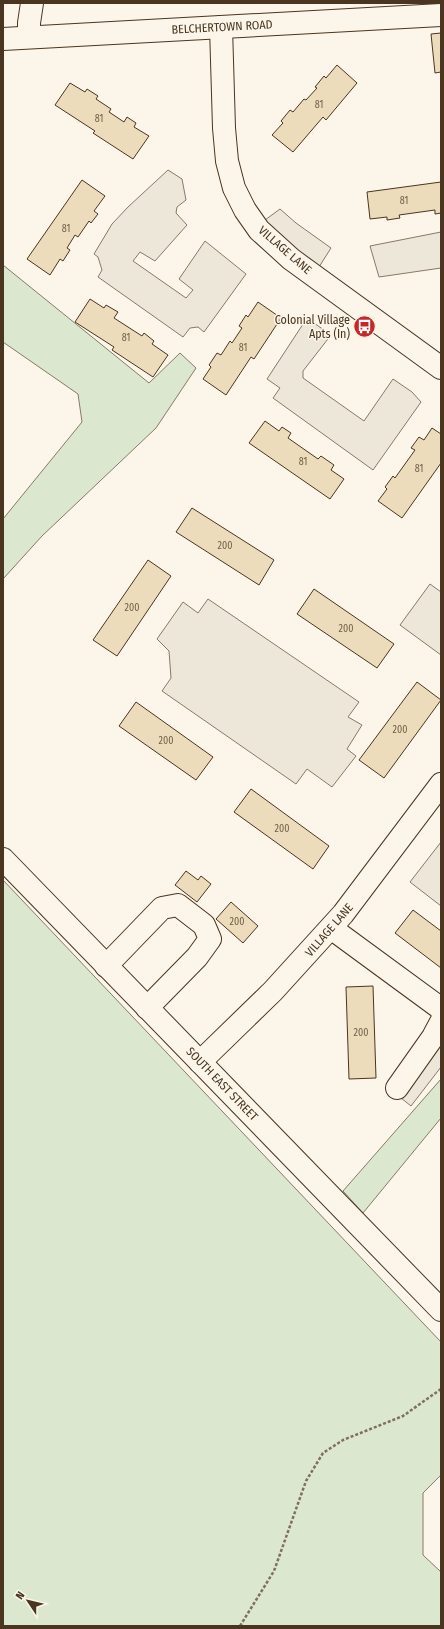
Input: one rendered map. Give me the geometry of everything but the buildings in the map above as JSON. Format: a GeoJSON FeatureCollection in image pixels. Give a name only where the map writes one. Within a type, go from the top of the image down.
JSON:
{"type":"FeatureCollection","features":[{"type":"Feature","properties":{"kind":"main road"},"geometry":{"type":"LineString","coordinates":[[29,37],[29,23],[32,3]]}},
{"type":"Feature","properties":{"kind":"main road","name":"BELCHERTOWN ROAD"},"geometry":{"type":"LineString","coordinates":[[3,39],[441,15]]}},
{"type":"Feature","properties":{"kind":"main road","name":"VILLAGE LANE"},"geometry":{"type":"LineString","coordinates":[[221,27],[224,128],[227,160],[234,188],[245,210],[259,230],[292,258],[441,368]]}},
{"type":"Feature","properties":{"kind":"main road","name":"VILLAGE LANE"},"geometry":{"type":"LineString","coordinates":[[200,1062],[273,991],[331,928],[361,893],[441,784]]}},
{"type":"Feature","properties":{"kind":"main road","name":"SOUTH EAST STREET"},"geometry":{"type":"LineString","coordinates":[[3,859],[441,1310]]}},
{"type":"Feature","properties":{"kind":"main road"},"geometry":{"type":"LineString","coordinates":[[106,966],[162,908],[178,905],[204,925],[210,939],[196,958],[147,1008]]}},
{"type":"Feature","properties":{"kind":"main road"},"geometry":{"type":"LineString","coordinates":[[331,928],[441,1010]]}},
{"type":"Feature","properties":{"kind":"main road"},"geometry":{"type":"LineString","coordinates":[[397,1088],[441,1022]]}},
{"type":"Feature","properties":{"kind":"path"},"geometry":{"type":"LineString","coordinates":[[240,1626],[274,1571],[306,1481],[323,1453],[343,1440],[403,1416],[441,1389]]}},
{"type":"Feature","properties":{"kind":"green space"},"geometry":{"type":"Polygon","coordinates":[[[3,265],[149,383],[180,353],[196,368],[156,428],[42,536],[3,579],[3,519],[82,422],[78,394],[3,342],[3,265]]]}},
{"type":"Feature","properties":{"kind":"green space"},"geometry":{"type":"Polygon","coordinates":[[[3,880],[441,1342],[441,1475],[423,1493],[423,1555],[441,1572],[441,1626],[3,1626],[3,880]]]}},
{"type":"Feature","properties":{"kind":"green space"},"geometry":{"type":"Polygon","coordinates":[[[441,1079],[441,1118],[363,1213],[343,1191],[441,1079]]]}},
{"type":"Feature","properties":{"kind":"shaded area"},"geometry":{"type":"Polygon","coordinates":[[[168,170],[182,179],[186,200],[177,207],[176,213],[187,225],[155,261],[140,252],[133,261],[186,298],[193,290],[179,279],[205,241],[246,274],[204,332],[198,327],[190,328],[183,337],[98,277],[102,270],[98,257],[94,254],[112,224],[168,170]]]}},
{"type":"Feature","properties":{"kind":"shaded area"},"geometry":{"type":"Polygon","coordinates":[[[280,209],[296,223],[331,248],[319,267],[285,241],[265,220],[280,209]]]}},
{"type":"Feature","properties":{"kind":"shaded area"},"geometry":{"type":"Polygon","coordinates":[[[441,232],[441,268],[379,277],[370,246],[441,232]]]}},
{"type":"Feature","properties":{"kind":"shaded area"},"geometry":{"type":"Polygon","coordinates":[[[307,318],[331,335],[303,371],[303,378],[364,421],[393,379],[412,392],[421,402],[373,470],[273,398],[280,388],[267,379],[307,318]]]}},
{"type":"Feature","properties":{"kind":"shaded area"},"geometry":{"type":"Polygon","coordinates":[[[430,584],[441,592],[441,655],[400,625],[430,584]]]}},
{"type":"Feature","properties":{"kind":"shaded area"},"geometry":{"type":"Polygon","coordinates":[[[208,599],[359,702],[348,717],[362,725],[347,749],[356,756],[332,787],[307,769],[296,784],[162,691],[171,678],[169,651],[157,639],[183,602],[198,613],[208,599]]]}},
{"type":"Feature","properties":{"kind":"shaded area"},"geometry":{"type":"Polygon","coordinates":[[[441,842],[441,906],[410,882],[441,842]]]}},
{"type":"Feature","properties":{"kind":"shaded area"},"geometry":{"type":"Polygon","coordinates":[[[441,1015],[441,1067],[411,1106],[386,1086],[441,1015]]]}},
{"type":"Feature","properties":{"kind":"place","name":"Colonial Village Apts (In)"},"geometry":{"type":"Point","coordinates":[365,327]}}]}
